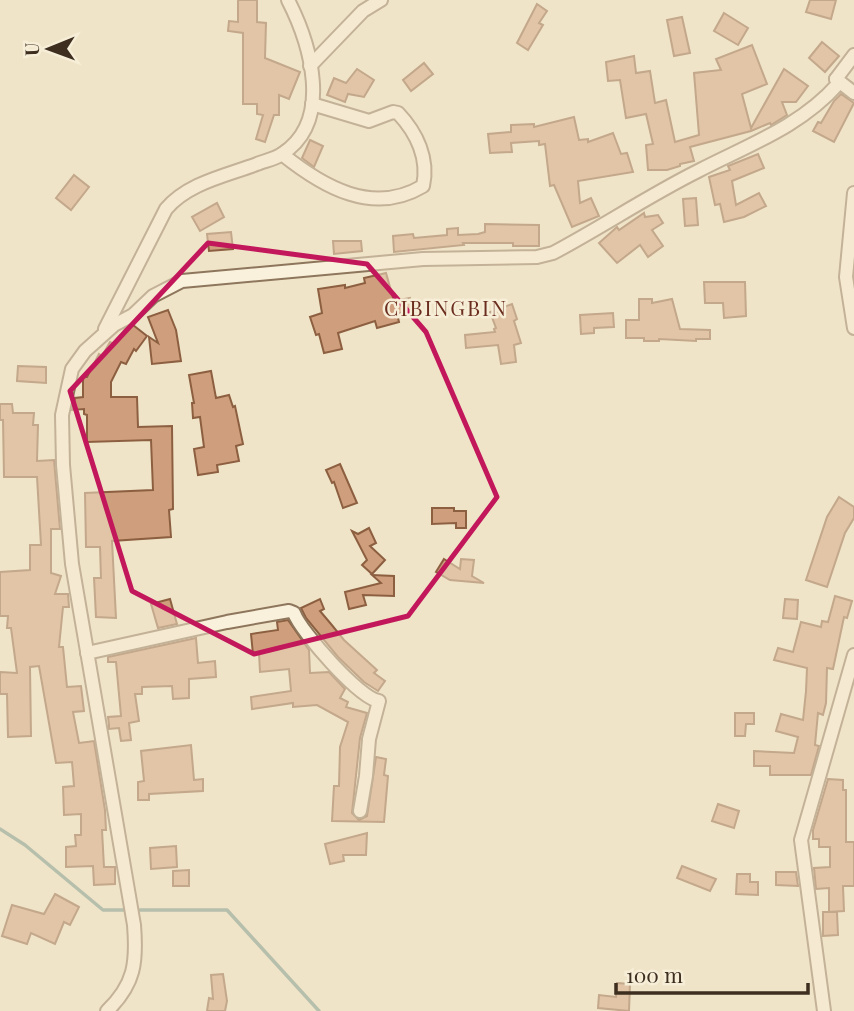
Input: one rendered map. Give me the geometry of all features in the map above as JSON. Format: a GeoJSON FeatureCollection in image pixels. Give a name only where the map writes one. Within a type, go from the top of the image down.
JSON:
{"type":"FeatureCollection","features":[{"type":"Feature","properties":{"kind":"street"},"geometry":{"type":"LineString","coordinates":[[102,335],[166,209],[177,196],[191,188],[282,154],[299,136],[307,122],[314,91],[301,26],[288,0]]}},
{"type":"Feature","properties":{"kind":"street"},"geometry":{"type":"LineString","coordinates":[[310,66],[363,11],[381,0]]}},
{"type":"Feature","properties":{"kind":"street"},"geometry":{"type":"LineString","coordinates":[[107,1011],[128,988],[134,967],[135,947],[134,925],[72,564],[62,465],[62,415],[72,369],[85,351],[114,325],[133,315],[153,296],[182,281],[423,259],[537,257],[553,253],[698,171],[789,125],[822,102],[838,83],[836,79],[854,55]]}},
{"type":"Feature","properties":{"kind":"street"},"geometry":{"type":"LineString","coordinates":[[836,79],[854,93]]}},
{"type":"Feature","properties":{"kind":"street"},"geometry":{"type":"LineString","coordinates":[[282,154],[302,171],[321,182],[358,196],[377,200],[396,198],[409,195],[423,186],[426,167],[420,145],[398,113],[393,112],[369,121],[312,104]]}},
{"type":"Feature","properties":{"kind":"street"},"geometry":{"type":"LineString","coordinates":[[854,193],[846,277],[854,328]]}},
{"type":"Feature","properties":{"kind":"street"},"geometry":{"type":"LineString","coordinates":[[87,653],[227,622],[289,611],[294,613],[330,661],[362,691],[379,701],[369,739],[366,776],[359,811]]}},
{"type":"Feature","properties":{"kind":"street"},"geometry":{"type":"LineString","coordinates":[[824,1011],[801,840],[854,655]]}},
{"type":"Feature","properties":{"kind":"highlighted area"},"geometry":{"type":"Polygon","coordinates":[[[208,243],[367,264],[426,332],[497,497],[408,616],[254,654],[132,591],[70,391],[208,243]]]}},
{"type":"Feature","properties":{"kind":"building"},"geometry":{"type":"Polygon","coordinates":[[[238,0],[257,0],[257,22],[266,23],[265,58],[300,72],[289,99],[279,95],[279,115],[274,115],[265,142],[256,139],[263,115],[257,114],[257,104],[243,104],[243,33],[228,31],[229,21],[238,22],[238,0]]]}},
{"type":"Feature","properties":{"kind":"building"},"geometry":{"type":"Polygon","coordinates":[[[810,0],[836,0],[831,19],[806,12],[810,0]]]}},
{"type":"Feature","properties":{"kind":"building"},"geometry":{"type":"Polygon","coordinates":[[[537,4],[547,11],[539,23],[543,25],[528,50],[517,43],[537,4]]]}},
{"type":"Feature","properties":{"kind":"building"},"geometry":{"type":"Polygon","coordinates":[[[724,13],[748,28],[738,45],[714,31],[724,13]]]}},
{"type":"Feature","properties":{"kind":"building"},"geometry":{"type":"Polygon","coordinates":[[[682,17],[690,53],[674,56],[667,20],[682,17]]]}},
{"type":"Feature","properties":{"kind":"building"},"geometry":{"type":"Polygon","coordinates":[[[822,42],[839,56],[825,72],[809,58],[822,42]]]}},
{"type":"Feature","properties":{"kind":"building"},"geometry":{"type":"Polygon","coordinates":[[[752,45],[767,84],[742,94],[751,128],[784,69],[808,86],[796,102],[782,102],[787,115],[771,125],[770,123],[751,131],[690,147],[694,161],[667,170],[648,170],[646,145],[653,144],[646,114],[626,118],[620,80],[608,81],[606,62],[634,56],[636,73],[650,71],[655,103],[666,100],[675,142],[699,135],[694,73],[721,70],[716,59],[752,45]]]}},
{"type":"Feature","properties":{"kind":"building"},"geometry":{"type":"Polygon","coordinates":[[[424,63],[433,74],[411,91],[403,80],[424,63]]]}},
{"type":"Feature","properties":{"kind":"building"},"geometry":{"type":"Polygon","coordinates":[[[357,69],[374,80],[364,97],[348,94],[345,102],[327,95],[334,78],[346,83],[357,69]]]}},
{"type":"Feature","properties":{"kind":"building"},"geometry":{"type":"Polygon","coordinates":[[[841,94],[854,103],[834,142],[813,131],[841,94]]]}},
{"type":"Feature","properties":{"kind":"building"},"geometry":{"type":"Polygon","coordinates":[[[574,117],[579,140],[588,139],[588,142],[613,133],[621,154],[627,153],[633,172],[578,181],[580,203],[591,198],[599,216],[572,227],[554,185],[550,186],[545,144],[539,145],[539,141],[511,143],[512,152],[490,153],[488,134],[511,132],[511,125],[534,124],[534,127],[574,117]]]}},
{"type":"Feature","properties":{"kind":"building"},"geometry":{"type":"Polygon","coordinates":[[[310,140],[323,146],[314,167],[302,158],[310,140]]]}},
{"type":"Feature","properties":{"kind":"building"},"geometry":{"type":"Polygon","coordinates":[[[758,154],[764,168],[732,181],[736,205],[759,193],[766,206],[744,217],[724,222],[720,204],[715,205],[709,177],[730,170],[728,166],[758,154]]]}},
{"type":"Feature","properties":{"kind":"building"},"geometry":{"type":"Polygon","coordinates":[[[74,175],[89,187],[71,210],[56,198],[74,175]]]}},
{"type":"Feature","properties":{"kind":"building"},"geometry":{"type":"Polygon","coordinates":[[[696,198],[698,225],[685,226],[683,199],[696,198]]]}},
{"type":"Feature","properties":{"kind":"building"},"geometry":{"type":"Polygon","coordinates":[[[217,203],[224,217],[200,231],[192,217],[217,203]]]}},
{"type":"Feature","properties":{"kind":"building"},"geometry":{"type":"Polygon","coordinates":[[[644,213],[645,217],[658,215],[663,223],[652,230],[663,246],[648,257],[640,245],[617,263],[599,243],[617,227],[619,230],[644,213]]]}},
{"type":"Feature","properties":{"kind":"building"},"geometry":{"type":"Polygon","coordinates":[[[485,224],[539,225],[539,246],[463,243],[464,245],[394,252],[393,236],[413,234],[414,238],[447,235],[447,229],[458,228],[458,235],[478,234],[485,232],[485,224]]]}},
{"type":"Feature","properties":{"kind":"building"},"geometry":{"type":"Polygon","coordinates":[[[231,232],[233,249],[209,251],[207,234],[231,232]]]}},
{"type":"Feature","properties":{"kind":"building"},"geometry":{"type":"Polygon","coordinates":[[[333,241],[361,241],[362,251],[334,254],[333,241]]]}},
{"type":"Feature","properties":{"kind":"building"},"geometry":{"type":"Polygon","coordinates":[[[386,273],[394,301],[410,298],[412,311],[397,314],[399,322],[377,328],[375,321],[338,333],[342,349],[324,353],[319,334],[316,335],[310,317],[322,313],[318,289],[345,285],[345,288],[365,283],[364,278],[386,273]]]}},
{"type":"Feature","properties":{"kind":"building"},"geometry":{"type":"Polygon","coordinates":[[[704,282],[745,282],[746,316],[724,318],[723,303],[705,303],[704,282]]]}},
{"type":"Feature","properties":{"kind":"building"},"geometry":{"type":"Polygon","coordinates":[[[639,299],[652,299],[652,303],[672,299],[680,329],[710,330],[710,339],[644,341],[644,338],[626,338],[626,320],[639,320],[639,299]]]}},
{"type":"Feature","properties":{"kind":"building"},"geometry":{"type":"Polygon","coordinates":[[[512,304],[521,343],[514,345],[516,362],[501,364],[498,345],[466,348],[465,335],[495,332],[490,312],[512,304]]]}},
{"type":"Feature","properties":{"kind":"building"},"geometry":{"type":"Polygon","coordinates":[[[168,310],[176,330],[181,361],[152,364],[149,337],[158,343],[148,317],[168,310]]]}},
{"type":"Feature","properties":{"kind":"building"},"geometry":{"type":"Polygon","coordinates":[[[613,313],[614,327],[594,328],[594,333],[581,334],[580,315],[613,313]]]}},
{"type":"Feature","properties":{"kind":"building"},"geometry":{"type":"Polygon","coordinates":[[[133,325],[147,336],[136,351],[134,349],[126,364],[121,362],[111,382],[111,397],[137,397],[138,427],[172,426],[173,509],[169,510],[171,537],[112,541],[116,618],[96,617],[94,578],[101,578],[100,547],[86,547],[85,493],[153,490],[151,440],[87,442],[87,415],[84,414],[84,409],[72,410],[75,398],[83,397],[83,377],[87,377],[99,354],[102,356],[110,342],[114,344],[125,329],[133,325]]]}},
{"type":"Feature","properties":{"kind":"building"},"geometry":{"type":"Polygon","coordinates":[[[18,366],[46,367],[46,383],[17,381],[18,366]]]}},
{"type":"Feature","properties":{"kind":"building"},"geometry":{"type":"Polygon","coordinates":[[[211,371],[216,398],[229,395],[233,407],[235,406],[243,444],[236,446],[239,461],[217,465],[218,472],[198,475],[194,449],[204,447],[200,417],[193,418],[194,403],[189,375],[211,371]]]}},
{"type":"Feature","properties":{"kind":"building"},"geometry":{"type":"Polygon","coordinates":[[[0,404],[12,404],[13,413],[34,413],[33,425],[38,425],[37,461],[54,460],[60,529],[51,529],[51,573],[61,576],[55,594],[68,594],[69,607],[63,607],[59,647],[63,647],[67,687],[81,686],[84,711],[73,712],[79,743],[94,741],[105,810],[106,830],[102,830],[104,867],[115,867],[115,884],[94,885],[93,866],[66,867],[66,847],[76,846],[75,835],[81,835],[81,814],[64,815],[63,787],[74,786],[72,762],[56,763],[39,666],[30,667],[31,736],[8,737],[7,694],[0,694],[0,672],[17,673],[11,628],[7,628],[8,616],[0,616],[0,572],[30,570],[30,545],[41,545],[37,477],[4,477],[3,420],[0,420],[0,404]]]}},
{"type":"Feature","properties":{"kind":"building"},"geometry":{"type":"Polygon","coordinates":[[[340,464],[357,503],[343,508],[334,482],[332,483],[326,470],[340,464]]]}},
{"type":"Feature","properties":{"kind":"building"},"geometry":{"type":"Polygon","coordinates":[[[839,497],[854,507],[854,518],[845,533],[827,587],[806,580],[827,517],[839,497]]]}},
{"type":"Feature","properties":{"kind":"building"},"geometry":{"type":"Polygon","coordinates":[[[432,508],[466,511],[466,528],[456,528],[456,523],[432,524],[432,508]]]}},
{"type":"Feature","properties":{"kind":"building"},"geometry":{"type":"Polygon","coordinates":[[[369,528],[376,543],[370,546],[385,560],[372,574],[362,565],[367,560],[352,531],[358,534],[369,528]]]}},
{"type":"Feature","properties":{"kind":"building"},"geometry":{"type":"Polygon","coordinates":[[[444,559],[460,569],[461,559],[474,560],[472,576],[484,583],[450,580],[436,572],[444,559]]]}},
{"type":"Feature","properties":{"kind":"building"},"geometry":{"type":"Polygon","coordinates":[[[372,575],[394,576],[394,596],[363,595],[366,605],[349,609],[345,592],[381,583],[372,575]]]}},
{"type":"Feature","properties":{"kind":"building"},"geometry":{"type":"Polygon","coordinates":[[[835,596],[852,601],[847,618],[844,617],[833,669],[827,668],[826,703],[823,715],[818,713],[815,745],[819,746],[811,775],[770,775],[770,766],[754,766],[754,751],[794,753],[798,737],[776,731],[781,714],[803,720],[806,691],[807,668],[774,660],[778,648],[793,652],[801,622],[821,627],[822,621],[828,622],[835,596]]]}},
{"type":"Feature","properties":{"kind":"building"},"geometry":{"type":"Polygon","coordinates":[[[170,599],[177,624],[158,628],[151,604],[170,599]]]}},
{"type":"Feature","properties":{"kind":"building"},"geometry":{"type":"Polygon","coordinates":[[[320,599],[324,609],[320,611],[344,640],[377,670],[374,673],[385,681],[378,691],[364,682],[338,657],[306,618],[301,608],[320,599]]]}},
{"type":"Feature","properties":{"kind":"building"},"geometry":{"type":"Polygon","coordinates":[[[785,599],[798,600],[797,619],[783,618],[785,599]]]}},
{"type":"Feature","properties":{"kind":"building"},"geometry":{"type":"Polygon","coordinates":[[[288,620],[309,650],[310,673],[329,672],[345,689],[340,698],[348,702],[346,707],[367,713],[360,738],[352,813],[359,820],[367,816],[376,757],[386,759],[384,775],[388,776],[384,822],[332,821],[334,786],[339,786],[340,747],[348,722],[317,705],[293,707],[293,703],[252,709],[251,697],[291,691],[289,669],[260,672],[259,653],[253,654],[251,634],[278,630],[277,622],[288,620]]]}},
{"type":"Feature","properties":{"kind":"building"},"geometry":{"type":"Polygon","coordinates":[[[196,638],[198,663],[215,661],[216,677],[189,679],[189,698],[173,699],[172,686],[142,687],[142,694],[135,694],[139,721],[129,723],[131,740],[121,741],[119,728],[109,729],[108,717],[121,716],[116,662],[108,662],[108,657],[196,638]]]}},
{"type":"Feature","properties":{"kind":"building"},"geometry":{"type":"Polygon","coordinates":[[[735,713],[754,713],[754,724],[746,724],[745,736],[735,736],[735,713]]]}},
{"type":"Feature","properties":{"kind":"building"},"geometry":{"type":"Polygon","coordinates":[[[191,745],[194,780],[203,779],[203,791],[149,794],[149,800],[138,800],[138,782],[144,781],[141,751],[191,745]]]}},
{"type":"Feature","properties":{"kind":"building"},"geometry":{"type":"Polygon","coordinates":[[[828,779],[843,780],[843,790],[846,790],[846,842],[854,842],[854,886],[843,886],[844,911],[829,912],[829,888],[816,889],[814,868],[830,867],[830,847],[819,847],[819,839],[813,839],[813,830],[828,779]]]}},
{"type":"Feature","properties":{"kind":"building"},"geometry":{"type":"Polygon","coordinates":[[[718,804],[739,811],[734,828],[712,821],[718,804]]]}},
{"type":"Feature","properties":{"kind":"building"},"geometry":{"type":"Polygon","coordinates":[[[367,833],[366,855],[343,855],[344,861],[330,864],[325,844],[367,833]]]}},
{"type":"Feature","properties":{"kind":"building"},"geometry":{"type":"Polygon","coordinates":[[[176,846],[177,867],[151,869],[150,848],[176,846]]]}},
{"type":"Feature","properties":{"kind":"building"},"geometry":{"type":"Polygon","coordinates":[[[682,866],[716,879],[710,891],[677,878],[682,866]]]}},
{"type":"Feature","properties":{"kind":"building"},"geometry":{"type":"Polygon","coordinates":[[[189,870],[189,886],[173,886],[173,871],[189,870]]]}},
{"type":"Feature","properties":{"kind":"building"},"geometry":{"type":"Polygon","coordinates":[[[776,872],[796,872],[798,886],[776,885],[776,872]]]}},
{"type":"Feature","properties":{"kind":"building"},"geometry":{"type":"Polygon","coordinates":[[[737,874],[750,874],[750,882],[758,882],[758,895],[736,894],[737,874]]]}},
{"type":"Feature","properties":{"kind":"building"},"geometry":{"type":"Polygon","coordinates":[[[55,894],[79,907],[70,925],[64,922],[55,944],[31,933],[27,944],[2,936],[12,905],[44,914],[55,894]]]}},
{"type":"Feature","properties":{"kind":"building"},"geometry":{"type":"Polygon","coordinates":[[[823,912],[837,912],[838,935],[823,936],[823,912]]]}},
{"type":"Feature","properties":{"kind":"building"},"geometry":{"type":"Polygon","coordinates":[[[223,974],[227,1001],[225,1011],[207,1011],[209,998],[213,999],[211,975],[223,974]]]}},
{"type":"Feature","properties":{"kind":"building"},"geometry":{"type":"Polygon","coordinates":[[[617,983],[630,984],[629,1011],[598,1008],[599,995],[616,997],[617,983]]]}},
{"type":"Feature","properties":{"kind":"waterway"},"geometry":{"type":"LineString","coordinates":[[0,829],[25,845],[103,910],[124,910]]}},
{"type":"Feature","properties":{"kind":"waterway"},"geometry":{"type":"LineString","coordinates":[[140,910],[227,910],[319,1011]]}},
{"type":"Feature","properties":{"kind":"district","name":"CIBINGBIN"},"geometry":{"type":"Point","coordinates":[446,307]}}]}
